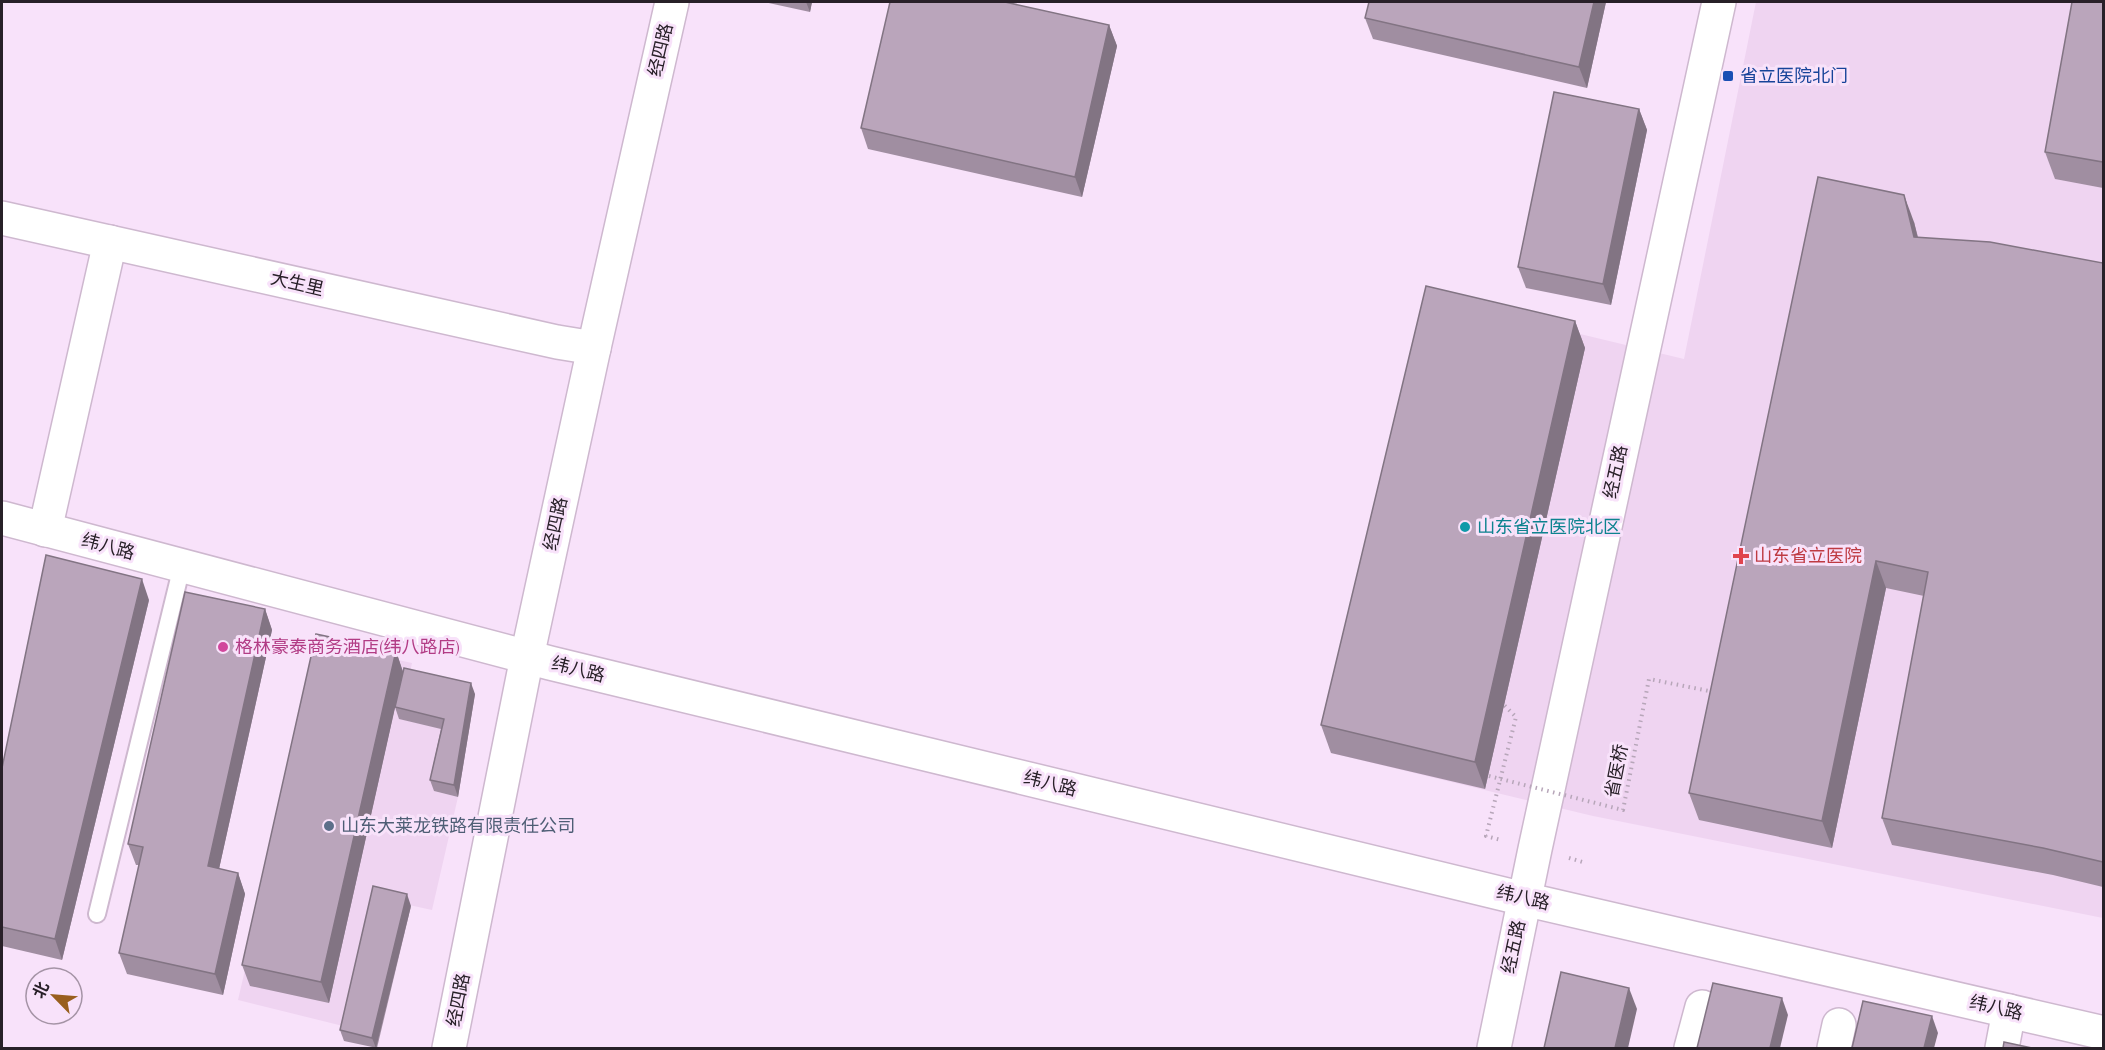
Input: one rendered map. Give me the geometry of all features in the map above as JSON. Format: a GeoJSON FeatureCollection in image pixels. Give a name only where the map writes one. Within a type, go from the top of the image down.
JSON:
{"type":"FeatureCollection","features":[{"type":"Feature","properties":{"kind":"street","name":"经四路"},"geometry":{"type":"LineString","coordinates":[[449,1048],[527,657],[672,2]]}},
{"type":"Feature","properties":{"kind":"street","name":"经五路"},"geometry":{"type":"LineString","coordinates":[[1494,1048],[1703,66],[1719,2]]}},
{"type":"Feature","properties":{"kind":"street","name":"大生里"},"geometry":{"type":"LineString","coordinates":[[2,218],[557,342],[594,348]]}},
{"type":"Feature","properties":{"kind":"street"},"geometry":{"type":"LineString","coordinates":[[45,530],[110,242]]}},
{"type":"Feature","properties":{"kind":"street","name":"纬八路"},"geometry":{"type":"LineString","coordinates":[[2,518],[527,657],[1524,899],[2103,1033]]}},
{"type":"Feature","properties":{"kind":"street"},"geometry":{"type":"LineString","coordinates":[[1691,1048],[1702,1007]]}},
{"type":"Feature","properties":{"kind":"street"},"geometry":{"type":"LineString","coordinates":[[2002,1048],[2009,1011]]}},
{"type":"Feature","properties":{"kind":"lane"},"geometry":{"type":"LineString","coordinates":[[97,914],[182,566]]}},
{"type":"Feature","properties":{"kind":"path","name":"省医桥"},"geometry":{"type":"LineString","coordinates":[[1478,774],[1623,810],[1649,679],[1725,694]]}},
{"type":"Feature","properties":{"kind":"path"},"geometry":{"type":"LineString","coordinates":[[1494,703],[1504,705]]}},
{"type":"Feature","properties":{"kind":"shaded area","name":"山东省立医院"},"geometry":{"type":"Polygon","coordinates":[[[1756,2],[2103,2],[2103,918],[1593,816],[1331,753],[1436,314],[1426,297],[1684,359],[1756,2]]]}},
{"type":"Feature","properties":{"kind":"shaded area"},"geometry":{"type":"Polygon","coordinates":[[[321,643],[412,663],[400,719],[448,730],[434,791],[458,797],[432,910],[377,898],[347,1027],[238,1000],[321,643]]]}},
{"type":"Feature","properties":{"kind":"building"},"geometry":{"type":"Polygon","coordinates":[[[890,2],[1005,2],[1109,25],[1075,177],[861,128],[890,2]]]}},
{"type":"Feature","properties":{"kind":"building"},"geometry":{"type":"Polygon","coordinates":[[[1369,2],[1594,2],[1579,67],[1365,18],[1369,2]]]}},
{"type":"Feature","properties":{"kind":"building"},"geometry":{"type":"Polygon","coordinates":[[[2072,2],[2103,2],[2103,162],[2045,152],[2072,2]]]}},
{"type":"Feature","properties":{"kind":"building"},"geometry":{"type":"Polygon","coordinates":[[[1554,92],[1639,109],[1603,284],[1518,267],[1554,92]]]}},
{"type":"Feature","properties":{"kind":"building"},"geometry":{"type":"Polygon","coordinates":[[[1818,177],[1904,195],[1914,237],[1990,242],[2103,263],[2103,862],[2043,848],[1882,818],[1928,572],[1876,561],[1822,821],[1689,793],[1818,177]]]}},
{"type":"Feature","properties":{"kind":"building","name":"山东省立医院北区"},"geometry":{"type":"Polygon","coordinates":[[[1426,286],[1575,321],[1475,762],[1321,725],[1426,286]]]}},
{"type":"Feature","properties":{"kind":"building"},"geometry":{"type":"Polygon","coordinates":[[[46,555],[142,579],[55,939],[2,927],[2,768],[46,555]]]}},
{"type":"Feature","properties":{"kind":"building"},"geometry":{"type":"Polygon","coordinates":[[[185,592],[265,609],[208,866],[238,873],[215,974],[119,953],[143,847],[128,844],[185,592]]]}},
{"type":"Feature","properties":{"kind":"building"},"geometry":{"type":"Polygon","coordinates":[[[316,634],[396,651],[321,982],[242,965],[316,634]]]}},
{"type":"Feature","properties":{"kind":"building"},"geometry":{"type":"Polygon","coordinates":[[[404,668],[471,683],[454,785],[430,780],[444,719],[395,707],[404,668]]]}},
{"type":"Feature","properties":{"kind":"building"},"geometry":{"type":"Polygon","coordinates":[[[373,886],[407,894],[372,1038],[340,1030],[373,886]]]}},
{"type":"Feature","properties":{"kind":"building"},"geometry":{"type":"Polygon","coordinates":[[[1561,972],[1629,988],[1615,1048],[1544,1048],[1561,972]]]}},
{"type":"Feature","properties":{"kind":"building"},"geometry":{"type":"Polygon","coordinates":[[[1713,983],[1782,998],[1770,1048],[1697,1048],[1713,983]]]}},
{"type":"Feature","properties":{"kind":"building"},"geometry":{"type":"Polygon","coordinates":[[[1863,1001],[1932,1016],[1924,1048],[1852,1048],[1863,1001]]]}},
{"type":"Feature","properties":{"kind":"building"},"geometry":{"type":"Polygon","coordinates":[[[2004,1042],[2032,1048],[2003,1048],[2004,1042]]]}},
{"type":"Feature","properties":{"kind":"place","name":"省立医院北门"},"geometry":{"type":"Point","coordinates":[1728,76]}},
{"type":"Feature","properties":{"kind":"place","name":"山东省立医院北区"},"geometry":{"type":"Point","coordinates":[1465,527]}},
{"type":"Feature","properties":{"kind":"place","name":"山东省立医院"},"geometry":{"type":"Point","coordinates":[1741,556]}},
{"type":"Feature","properties":{"kind":"place","name":"格林豪泰商务酒店(纬八路店)"},"geometry":{"type":"Point","coordinates":[223,647]}},
{"type":"Feature","properties":{"kind":"place","name":"山东大莱龙铁路有限责任公司"},"geometry":{"type":"Point","coordinates":[329,826]}}]}
